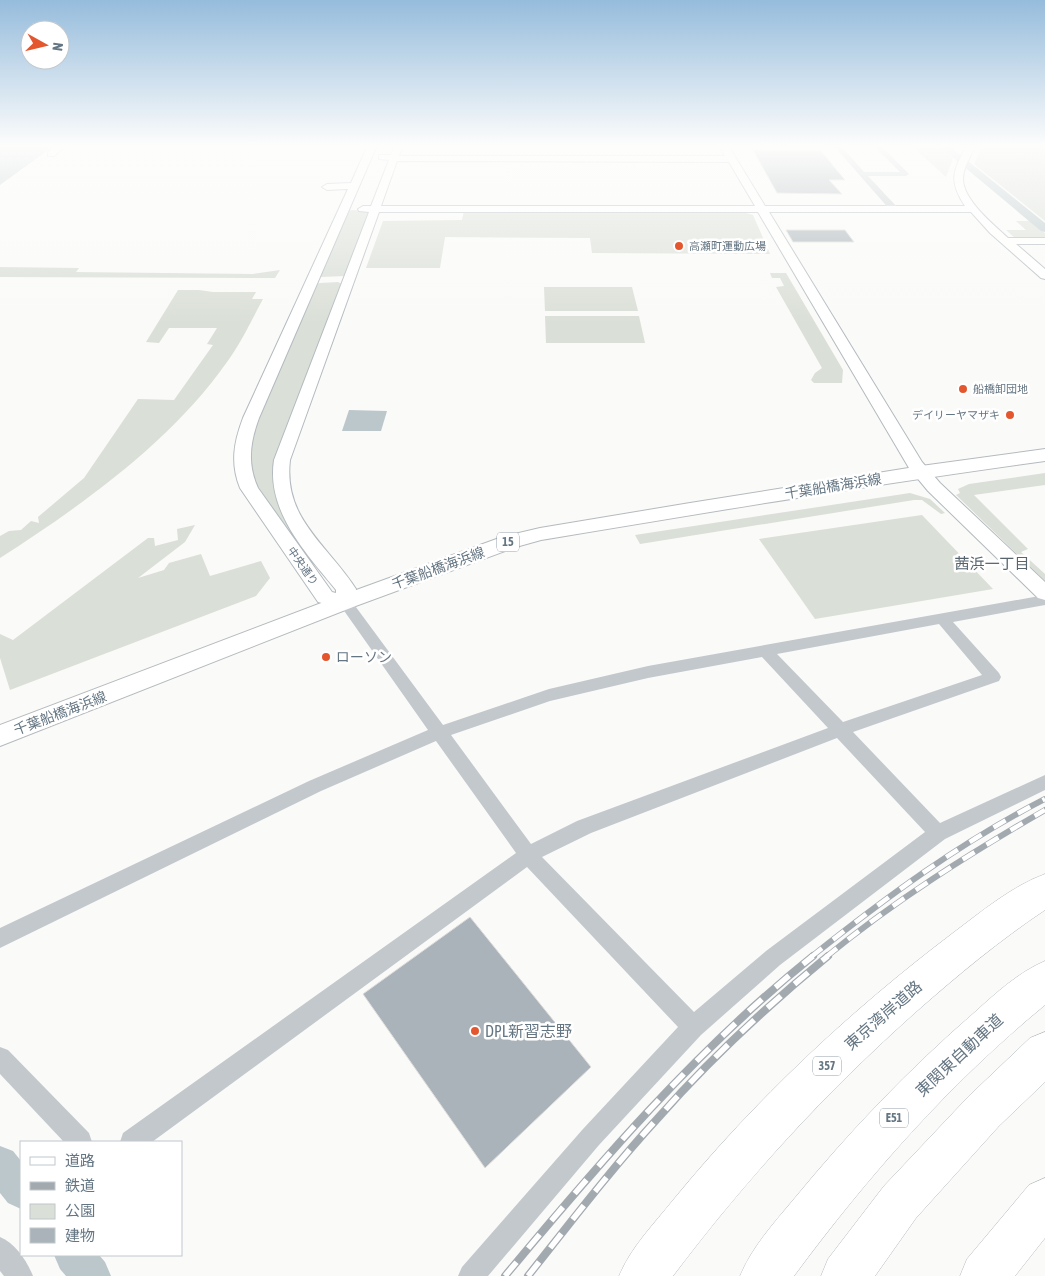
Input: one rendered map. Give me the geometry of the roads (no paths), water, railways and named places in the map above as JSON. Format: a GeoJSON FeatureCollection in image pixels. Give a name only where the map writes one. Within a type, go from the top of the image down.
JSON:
{"type":"FeatureCollection","features":[{"type":"Feature","properties":{"kind":"highway","name":"東京湾岸道路"},"geometry":{"type":"LineString","coordinates":[[642,1276],[716,1184],[779,1114],[839,1053],[955,954],[1006,915],[1045,890]]}},
{"type":"Feature","properties":{"kind":"highway","name":"東関東自動車道"},"geometry":{"type":"LineString","coordinates":[[764,1276],[801,1226],[903,1108],[966,1046],[1014,1003],[1045,980]]}},
{"type":"Feature","properties":{"kind":"highway"},"geometry":{"type":"LineString","coordinates":[[845,1276],[900,1202],[984,1111],[1045,1052]]}},
{"type":"Feature","properties":{"kind":"highway"},"geometry":{"type":"LineString","coordinates":[[984,1276],[1045,1201]]}},
{"type":"Feature","properties":{"kind":"main road","name":"千葉船橋海浜線"},"geometry":{"type":"LineString","coordinates":[[0,721],[339,596],[448,563],[509,542],[540,534],[1045,446]]}},
{"type":"Feature","properties":{"kind":"main road","name":"千葉船橋海浜線"},"geometry":{"type":"LineString","coordinates":[[918,468],[1045,455]]}},
{"type":"Feature","properties":{"kind":"main road","name":"千葉船橋海浜線"},"geometry":{"type":"LineString","coordinates":[[0,736],[339,596]]}},
{"type":"Feature","properties":{"kind":"street","name":"中央通り"},"geometry":{"type":"LineString","coordinates":[[339,596],[249,488],[244,479],[241,460],[243,441],[248,425],[318,280],[347,205]]}},
{"type":"Feature","properties":{"kind":"street","name":"中央通り"},"geometry":{"type":"LineString","coordinates":[[339,596],[324,563],[291,514],[283,495],[280,474],[285,449],[343,280],[377,205]]}},
{"type":"Feature","properties":{"kind":"street"},"geometry":{"type":"LineString","coordinates":[[759,205],[918,468],[934,487],[1045,593]]}},
{"type":"Feature","properties":{"kind":"street"},"geometry":{"type":"LineString","coordinates":[[890,205],[894,209]]}},
{"type":"Feature","properties":{"kind":"street"},"geometry":{"type":"LineString","coordinates":[[969,205],[1045,275]]}},
{"type":"Feature","properties":{"kind":"street"},"geometry":{"type":"LineString","coordinates":[[345,209],[972,209]]}},
{"type":"Feature","properties":{"kind":"street"},"geometry":{"type":"LineString","coordinates":[[1007,241],[1045,241]]}},
{"type":"Feature","properties":{"kind":"street"},"geometry":{"type":"LineString","coordinates":[[339,596],[528,855],[693,1026]]}},
{"type":"Feature","properties":{"kind":"street"},"geometry":{"type":"LineString","coordinates":[[0,938],[315,786],[438,733],[549,695],[648,672],[1045,600]]}},
{"type":"Feature","properties":{"kind":"street"},"geometry":{"type":"LineString","coordinates":[[133,1141],[528,855],[584,827],[840,730],[993,677],[943,618]]}},
{"type":"Feature","properties":{"kind":"street"},"geometry":{"type":"LineString","coordinates":[[766,652],[938,833]]}},
{"type":"Feature","properties":{"kind":"street"},"geometry":{"type":"LineString","coordinates":[[471,1276],[591,1137],[693,1026],[773,958],[938,833],[1045,782]]}},
{"type":"Feature","properties":{"kind":"street"},"geometry":{"type":"LineString","coordinates":[[0,1058],[79,1141]]}},
{"type":"Feature","properties":{"kind":"street"},"geometry":{"type":"LineString","coordinates":[[0,1250],[20,1276]]}},
{"type":"Feature","properties":{"kind":"waterway"},"geometry":{"type":"LineString","coordinates":[[1015,205],[1045,229]]}},
{"type":"Feature","properties":{"kind":"waterway"},"geometry":{"type":"LineString","coordinates":[[0,1164],[20,1189]]}},
{"type":"Feature","properties":{"kind":"waterway"},"geometry":{"type":"LineString","coordinates":[[75,1256],[91,1276]]}},
{"type":"Feature","properties":{"kind":"railway"},"geometry":{"type":"LineString","coordinates":[[811,957],[924,872],[983,834],[1045,799]]}},
{"type":"Feature","properties":{"kind":"railway"},"geometry":{"type":"LineString","coordinates":[[826,957],[905,897],[1045,810]]}},
{"type":"Feature","properties":{"kind":"railway"},"geometry":{"type":"LineString","coordinates":[[505,1276],[613,1149],[689,1068],[770,992],[813,956]]}},
{"type":"Feature","properties":{"kind":"railway"},"geometry":{"type":"LineString","coordinates":[[528,1276],[608,1176],[678,1096],[740,1034],[828,956]]}},
{"type":"Feature","properties":{"kind":"place","name":"高瀬町運動広場"},"geometry":{"type":"Point","coordinates":[679,246]}},
{"type":"Feature","properties":{"kind":"place","name":"船橋卸団地"},"geometry":{"type":"Point","coordinates":[963,389]}},
{"type":"Feature","properties":{"kind":"place","name":"デイリーヤマザキ"},"geometry":{"type":"Point","coordinates":[1010,415]}},
{"type":"Feature","properties":{"kind":"place","name":"ローソン"},"geometry":{"type":"Point","coordinates":[326,657]}},
{"type":"Feature","properties":{"kind":"place","name":"DPL新習志野"},"geometry":{"type":"Point","coordinates":[475,1031]}},
{"type":"Feature","properties":{"kind":"district","name":"茜浜一丁目"},"geometry":{"type":"Point","coordinates":[992,563]}}]}
